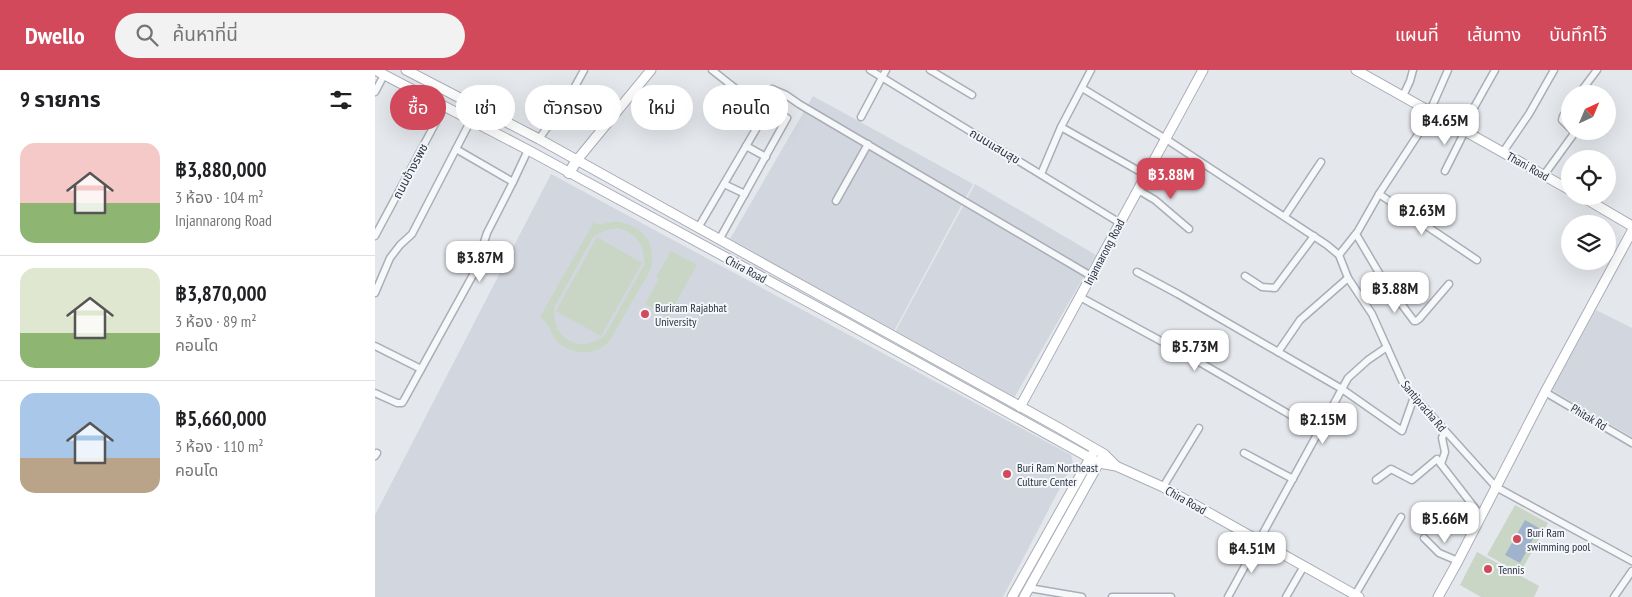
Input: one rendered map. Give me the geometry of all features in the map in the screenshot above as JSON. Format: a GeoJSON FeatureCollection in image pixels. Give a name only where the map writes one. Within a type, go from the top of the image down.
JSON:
{"type":"FeatureCollection","features":[{"type":"Feature","properties":{"kind":"main road","name":"Chira Road"},"geometry":{"type":"LineString","coordinates":[[375,70],[403,85]]}},
{"type":"Feature","properties":{"kind":"main road","name":"Chira Road"},"geometry":{"type":"LineString","coordinates":[[406,70],[539,139],[859,317],[1104,454],[1116,466]]}},
{"type":"Feature","properties":{"kind":"main road"},"geometry":{"type":"LineString","coordinates":[[569,173],[577,160],[651,70]]}},
{"type":"Feature","properties":{"kind":"main road","name":"Injannarong Road"},"geometry":{"type":"LineString","coordinates":[[1020,407],[1203,70]]}},
{"type":"Feature","properties":{"kind":"main road","name":"Thani Road"},"geometry":{"type":"LineString","coordinates":[[1356,70],[1561,185]]}},
{"type":"Feature","properties":{"kind":"main road","name":"Chira Road"},"geometry":{"type":"LineString","coordinates":[[490,130],[854,327],[1099,463],[1116,466],[1163,487],[1304,566],[1344,593],[1357,596]]}},
{"type":"Feature","properties":{"kind":"main road"},"geometry":{"type":"LineString","coordinates":[[1596,205],[1632,226]]}},
{"type":"Feature","properties":{"kind":"main road"},"geometry":{"type":"LineString","coordinates":[[1438,597],[1459,561],[1545,392],[1632,231]]}},
{"type":"Feature","properties":{"kind":"main road"},"geometry":{"type":"LineString","coordinates":[[843,321],[849,319],[848,311]]}},
{"type":"Feature","properties":{"kind":"main road"},"geometry":{"type":"LineString","coordinates":[[854,327],[851,325],[852,320],[854,317],[859,317]]}},
{"type":"Feature","properties":{"kind":"main road"},"geometry":{"type":"LineString","coordinates":[[1013,597],[1095,450]]}},
{"type":"Feature","properties":{"kind":"main road"},"geometry":{"type":"LineString","coordinates":[[1024,597],[1104,454]]}},
{"type":"Feature","properties":{"kind":"street"},"geometry":{"type":"LineString","coordinates":[[539,139],[572,92],[584,70]]}},
{"type":"Feature","properties":{"kind":"street"},"geometry":{"type":"LineString","coordinates":[[712,70],[731,85]]}},
{"type":"Feature","properties":{"kind":"street","name":"ถนนแสนสุข"},"geometry":{"type":"LineString","coordinates":[[870,70],[1120,223]]}},
{"type":"Feature","properties":{"kind":"street"},"geometry":{"type":"LineString","coordinates":[[861,117],[886,70]]}},
{"type":"Feature","properties":{"kind":"street"},"geometry":{"type":"LineString","coordinates":[[930,70],[939,72],[972,95]]}},
{"type":"Feature","properties":{"kind":"street"},"geometry":{"type":"LineString","coordinates":[[1041,174],[1061,127],[1091,70]]}},
{"type":"Feature","properties":{"kind":"street"},"geometry":{"type":"LineString","coordinates":[[1403,96],[1413,70]]}},
{"type":"Feature","properties":{"kind":"street"},"geometry":{"type":"LineString","coordinates":[[1081,88],[1166,139],[1285,216],[1339,255],[1356,234],[1379,194],[1423,127],[1447,70]]}},
{"type":"Feature","properties":{"kind":"street"},"geometry":{"type":"LineString","coordinates":[[1445,171],[1463,130],[1495,70]]}},
{"type":"Feature","properties":{"kind":"street"},"geometry":{"type":"LineString","coordinates":[[1503,152],[1529,114],[1554,70]]}},
{"type":"Feature","properties":{"kind":"street"},"geometry":{"type":"LineString","coordinates":[[1586,85],[1597,70]]}},
{"type":"Feature","properties":{"kind":"street"},"geometry":{"type":"LineString","coordinates":[[375,92],[384,75]]}},
{"type":"Feature","properties":{"kind":"street"},"geometry":{"type":"LineString","coordinates":[[788,96],[1091,276]]}},
{"type":"Feature","properties":{"kind":"street"},"geometry":{"type":"LineString","coordinates":[[699,228],[769,107],[787,118],[719,240]]}},
{"type":"Feature","properties":{"kind":"street"},"geometry":{"type":"LineString","coordinates":[[1061,127],[1146,176]]}},
{"type":"Feature","properties":{"kind":"street","name":"ถนนข้างรพช"},"geometry":{"type":"LineString","coordinates":[[375,236],[432,130]]}},
{"type":"Feature","properties":{"kind":"street"},"geometry":{"type":"LineString","coordinates":[[375,292],[390,258],[411,234],[466,130]]}},
{"type":"Feature","properties":{"kind":"street"},"geometry":{"type":"LineString","coordinates":[[1545,175],[1570,140]]}},
{"type":"Feature","properties":{"kind":"street"},"geometry":{"type":"LineString","coordinates":[[836,202],[868,144]]}},
{"type":"Feature","properties":{"kind":"street"},"geometry":{"type":"LineString","coordinates":[[746,146],[766,157]]}},
{"type":"Feature","properties":{"kind":"street"},"geometry":{"type":"LineString","coordinates":[[456,149],[513,182]]}},
{"type":"Feature","properties":{"kind":"street"},"geometry":{"type":"LineString","coordinates":[[375,393],[397,403],[402,403],[474,273],[487,233],[528,150]]}},
{"type":"Feature","properties":{"kind":"street"},"geometry":{"type":"LineString","coordinates":[[1285,216],[1321,162]]}},
{"type":"Feature","properties":{"kind":"street"},"geometry":{"type":"LineString","coordinates":[[724,184],[745,194]]}},
{"type":"Feature","properties":{"kind":"street"},"geometry":{"type":"LineString","coordinates":[[1138,190],[1155,200],[1189,229]]}},
{"type":"Feature","properties":{"kind":"street"},"geometry":{"type":"LineString","coordinates":[[1379,194],[1477,260]]}},
{"type":"Feature","properties":{"kind":"street"},"geometry":{"type":"LineString","coordinates":[[1356,234],[1382,278],[1414,321],[1419,319],[1449,284]]}},
{"type":"Feature","properties":{"kind":"street"},"geometry":{"type":"LineString","coordinates":[[1245,276],[1261,287],[1275,288],[1314,236]]}},
{"type":"Feature","properties":{"kind":"street","name":"Santipracha Rd"},"geometry":{"type":"LineString","coordinates":[[1339,255],[1348,278],[1371,314],[1404,385],[1496,487],[1632,561]]}},
{"type":"Feature","properties":{"kind":"street"},"geometry":{"type":"LineString","coordinates":[[1137,272],[1342,389],[1402,431],[1414,397]]}},
{"type":"Feature","properties":{"kind":"street"},"geometry":{"type":"LineString","coordinates":[[1278,352],[1300,320],[1348,278]]}},
{"type":"Feature","properties":{"kind":"street"},"geometry":{"type":"LineString","coordinates":[[1080,297],[1195,359],[1318,431]]}},
{"type":"Feature","properties":{"kind":"street"},"geometry":{"type":"LineString","coordinates":[[375,346],[421,369]]}},
{"type":"Feature","properties":{"kind":"street"},"geometry":{"type":"LineString","coordinates":[[1228,597],[1348,378],[1368,360],[1387,347]]}},
{"type":"Feature","properties":{"kind":"street","name":"Phitak Rd"},"geometry":{"type":"LineString","coordinates":[[1545,392],[1632,443]]}},
{"type":"Feature","properties":{"kind":"street"},"geometry":{"type":"LineString","coordinates":[[1163,487],[1199,428]]}},
{"type":"Feature","properties":{"kind":"street"},"geometry":{"type":"LineString","coordinates":[[1441,464],[1445,452],[1443,438],[1445,431]]}},
{"type":"Feature","properties":{"kind":"street"},"geometry":{"type":"LineString","coordinates":[[1244,453],[1293,479]]}},
{"type":"Feature","properties":{"kind":"street"},"geometry":{"type":"LineString","coordinates":[[1376,480],[1391,469],[1412,480],[1437,459],[1481,516]]}},
{"type":"Feature","properties":{"kind":"street"},"geometry":{"type":"LineString","coordinates":[[1357,596],[1401,517]]}},
{"type":"Feature","properties":{"kind":"street"},"geometry":{"type":"LineString","coordinates":[[1424,538],[1439,553],[1459,561]]}},
{"type":"Feature","properties":{"kind":"street"},"geometry":{"type":"LineString","coordinates":[[1286,597],[1304,566]]}},
{"type":"Feature","properties":{"kind":"street"},"geometry":{"type":"LineString","coordinates":[[1614,597],[1632,571]]}},
{"type":"Feature","properties":{"kind":"street"},"geometry":{"type":"LineString","coordinates":[[1029,588],[1082,597]]}},
{"type":"Feature","properties":{"kind":"street"},"geometry":{"type":"LineString","coordinates":[[1112,597],[1171,597]]}},
{"type":"Feature","properties":{"kind":"shaded area"},"geometry":{"type":"Polygon","coordinates":[[[813,96],[973,184],[894,331],[730,239],[813,96]]]}},
{"type":"Feature","properties":{"kind":"shaded area","name":"Buriram Rajabhat University"},"geometry":{"type":"Polygon","coordinates":[[[551,174],[1071,455],[1073,463],[1003,597],[375,597],[375,515],[551,174]]]}},
{"type":"Feature","properties":{"kind":"shaded area"},"geometry":{"type":"Polygon","coordinates":[[[975,184],[1096,255],[1014,398],[895,332],[975,184]]]}},
{"type":"Feature","properties":{"kind":"shaded area"},"geometry":{"type":"Polygon","coordinates":[[[1596,310],[1632,328],[1632,437],[1552,390],[1596,310]]]}},
{"type":"Feature","properties":{"kind":"green space"},"geometry":{"type":"Polygon","coordinates":[[[616,221],[640,231],[649,243],[652,259],[651,269],[610,340],[601,348],[589,352],[577,352],[560,344],[546,322],[540,317],[594,222],[599,225],[616,221]],[[619,228],[612,229],[593,237],[555,306],[557,327],[562,335],[569,340],[586,344],[605,335],[644,265],[642,246],[636,238],[619,228]]]}},
{"type":"Feature","properties":{"kind":"green space"},"geometry":{"type":"Polygon","coordinates":[[[597,237],[642,263],[601,336],[556,311],[597,237]]]}},
{"type":"Feature","properties":{"kind":"green space"},"geometry":{"type":"Polygon","coordinates":[[[671,251],[697,265],[668,317],[645,304],[659,279],[656,277],[671,251]]]}},
{"type":"Feature","properties":{"kind":"green space","name":"Buri Ram swimming pool"},"geometry":{"type":"Polygon","coordinates":[[[1515,505],[1548,523],[1520,573],[1487,555],[1515,505]]]}},
{"type":"Feature","properties":{"kind":"green space","name":"Tennis"},"geometry":{"type":"Polygon","coordinates":[[[1477,552],[1539,586],[1534,597],[1481,597],[1460,585],[1477,552]]]}},
{"type":"Feature","properties":{"kind":"water"},"geometry":{"type":"Polygon","coordinates":[[[1525,520],[1539,528],[1520,563],[1505,555],[1525,520]]]}},
{"type":"Feature","properties":{"kind":"place","name":"Buriram Rajabhat University"},"geometry":{"type":"Point","coordinates":[645,314]}},
{"type":"Feature","properties":{"kind":"place","name":"Buri Ram Northeast Culture Center"},"geometry":{"type":"Point","coordinates":[1007,474]}},
{"type":"Feature","properties":{"kind":"place","name":"Buri Ram swimming pool"},"geometry":{"type":"Point","coordinates":[1517,539]}},
{"type":"Feature","properties":{"kind":"place","name":"Tennis"},"geometry":{"type":"Point","coordinates":[1488,569]}}]}
